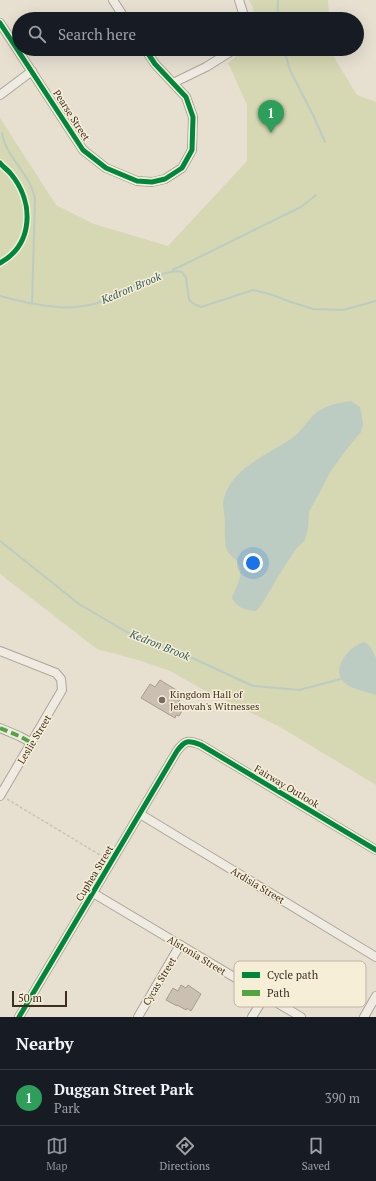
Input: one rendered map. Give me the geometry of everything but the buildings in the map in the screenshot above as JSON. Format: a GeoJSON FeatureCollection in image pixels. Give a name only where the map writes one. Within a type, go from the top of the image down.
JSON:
{"type":"FeatureCollection","features":[{"type":"Feature","properties":{"kind":"street"},"geometry":{"type":"LineString","coordinates":[[112,0],[120,12]]}},
{"type":"Feature","properties":{"kind":"street"},"geometry":{"type":"LineString","coordinates":[[239,0],[243,12]]}},
{"type":"Feature","properties":{"kind":"street","name":"Pearse Street"},"geometry":{"type":"LineString","coordinates":[[0,23],[12,41]]}},
{"type":"Feature","properties":{"kind":"street","name":"Pearse Street"},"geometry":{"type":"LineString","coordinates":[[22,56],[83,150],[106,168],[136,181],[152,182],[165,179],[182,168],[192,150],[193,117],[186,97],[155,64],[150,56]]}},
{"type":"Feature","properties":{"kind":"street"},"geometry":{"type":"LineString","coordinates":[[173,84],[224,56]]}},
{"type":"Feature","properties":{"kind":"street"},"geometry":{"type":"LineString","coordinates":[[0,95],[32,71]]}},
{"type":"Feature","properties":{"kind":"street","name":"Leslie Street"},"geometry":{"type":"LineString","coordinates":[[0,651],[56,673],[61,679],[62,690],[0,796]]}},
{"type":"Feature","properties":{"kind":"street"},"geometry":{"type":"LineString","coordinates":[[0,728],[32,743]]}},
{"type":"Feature","properties":{"kind":"street","name":"Cuphea Street"},"geometry":{"type":"LineString","coordinates":[[18,1017],[140,814],[176,751],[182,744],[188,741]]}},
{"type":"Feature","properties":{"kind":"street","name":"Fairway Outlook"},"geometry":{"type":"LineString","coordinates":[[188,741],[202,745],[376,850]]}},
{"type":"Feature","properties":{"kind":"street","name":"Ardisia Street"},"geometry":{"type":"LineString","coordinates":[[140,814],[376,957]]}},
{"type":"Feature","properties":{"kind":"street","name":"Alstonia Street"},"geometry":{"type":"LineString","coordinates":[[93,893],[234,977]]}},
{"type":"Feature","properties":{"kind":"street","name":"Cycas Street"},"geometry":{"type":"LineString","coordinates":[[138,1017],[180,945]]}},
{"type":"Feature","properties":{"kind":"street"},"geometry":{"type":"LineString","coordinates":[[364,1017],[376,996]]}},
{"type":"Feature","properties":{"kind":"street"},"geometry":{"type":"LineString","coordinates":[[252,1017],[258,1007]]}},
{"type":"Feature","properties":{"kind":"street","name":"Alstonia Street"},"geometry":{"type":"LineString","coordinates":[[284,1007],[301,1017]]}},
{"type":"Feature","properties":{"kind":"path"},"geometry":{"type":"LineString","coordinates":[[0,796],[106,859]]}},
{"type":"Feature","properties":{"kind":"green space"},"geometry":{"type":"Polygon","coordinates":[[[249,0],[328,0],[329,12],[254,12],[249,0]]]}},
{"type":"Feature","properties":{"kind":"green space"},"geometry":{"type":"Polygon","coordinates":[[[236,56],[333,56],[357,95],[376,102],[376,785],[280,727],[202,689],[170,671],[138,660],[97,649],[0,574],[0,118],[56,205],[94,224],[168,246],[247,161],[247,105],[228,63],[236,56]]]}},
{"type":"Feature","properties":{"kind":"shaded area"},"geometry":{"type":"Polygon","coordinates":[[[351,401],[360,407],[363,423],[361,432],[331,471],[309,512],[308,529],[305,540],[296,549],[262,604],[256,611],[242,608],[236,604],[232,598],[239,580],[241,570],[240,566],[230,555],[225,541],[223,503],[228,488],[234,478],[242,470],[294,437],[320,410],[335,404],[351,401]]]}},
{"type":"Feature","properties":{"kind":"shaded area"},"geometry":{"type":"Polygon","coordinates":[[[365,642],[370,646],[376,658],[376,695],[349,686],[341,679],[339,672],[343,659],[348,653],[359,644],[365,642]]]}},
{"type":"Feature","properties":{"kind":"waterway"},"geometry":{"type":"LineString","coordinates":[[277,12],[278,0]]}},
{"type":"Feature","properties":{"kind":"waterway"},"geometry":{"type":"LineString","coordinates":[[286,56],[290,70],[325,142]]}},
{"type":"Feature","properties":{"kind":"waterway"},"geometry":{"type":"LineString","coordinates":[[2,133],[8,150],[29,182],[35,200],[32,303]]}},
{"type":"Feature","properties":{"kind":"waterway"},"geometry":{"type":"LineString","coordinates":[[173,270],[301,207],[316,195]]}},
{"type":"Feature","properties":{"kind":"waterway","name":"Kedron Brook"},"geometry":{"type":"LineString","coordinates":[[0,296],[48,306],[80,307],[102,301],[156,276],[175,271],[182,272],[186,278],[189,300],[201,307],[253,290],[273,295],[313,309],[343,310],[376,301]]}},
{"type":"Feature","properties":{"kind":"waterway","name":"Kedron Brook"},"geometry":{"type":"LineString","coordinates":[[0,541],[79,604],[135,637],[188,656],[253,686],[299,690],[341,679]]}},
{"type":"Feature","properties":{"kind":"marked path"},"geometry":{"type":"LineString","coordinates":[[0,728],[32,743]]}},
{"type":"Feature","properties":{"kind":"cycle path"},"geometry":{"type":"LineString","coordinates":[[0,23],[12,41]]}},
{"type":"Feature","properties":{"kind":"cycle path"},"geometry":{"type":"LineString","coordinates":[[22,56],[83,150],[106,168],[137,181],[152,182],[165,179],[182,168],[192,150],[193,117],[186,97],[155,64],[150,56]]}},
{"type":"Feature","properties":{"kind":"cycle path"},"geometry":{"type":"LineString","coordinates":[[0,163],[19,185],[27,209],[27,222],[19,245],[11,255],[0,263]]}},
{"type":"Feature","properties":{"kind":"cycle path"},"geometry":{"type":"LineString","coordinates":[[19,1017],[177,751],[187,742],[193,742],[201,745],[376,850]]}},
{"type":"Feature","properties":{"kind":"place","name":"Duggan Street Park"},"geometry":{"type":"Point","coordinates":[271,133]}},
{"type":"Feature","properties":{"kind":"place","name":"Kingdom Hall of Jehovah's Witnesses"},"geometry":{"type":"Point","coordinates":[162,700]}}]}
